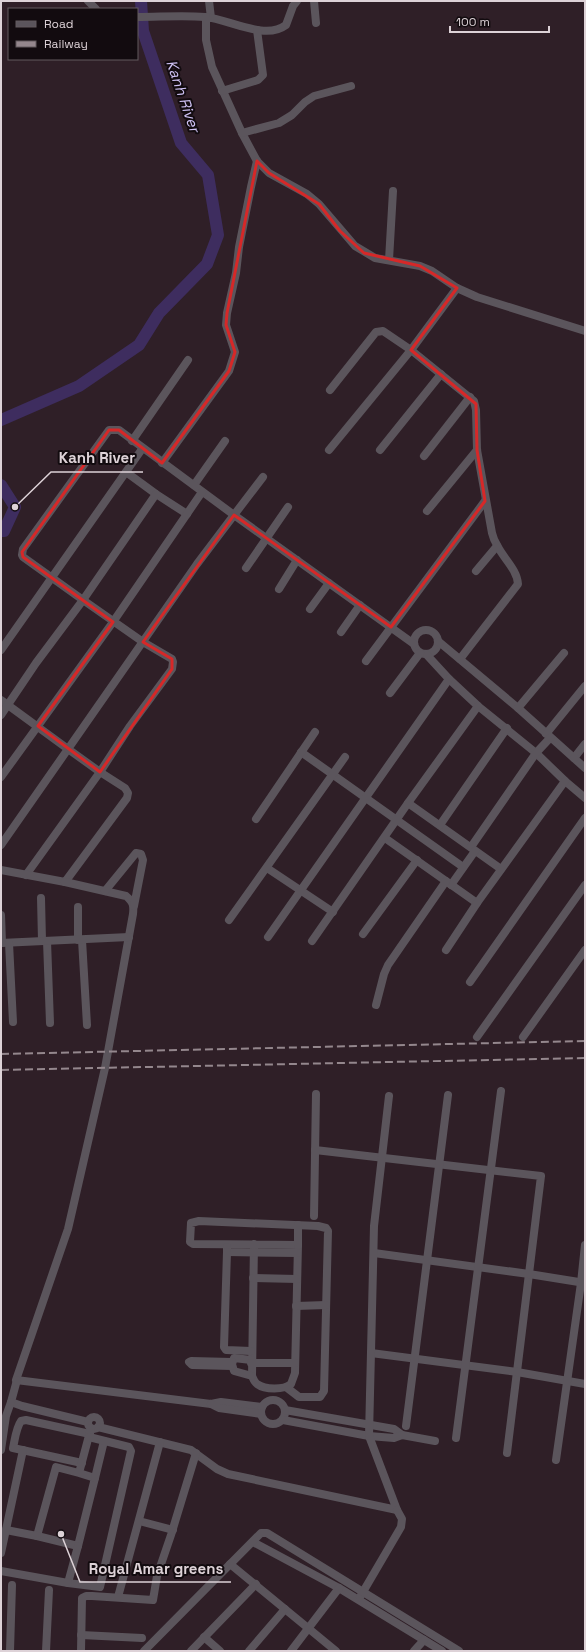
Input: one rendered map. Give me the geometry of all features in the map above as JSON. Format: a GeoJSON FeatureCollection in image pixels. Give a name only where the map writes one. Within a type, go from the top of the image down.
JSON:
{"type":"FeatureCollection","features":[{"type":"Feature","properties":{"kind":"street"},"geometry":{"type":"LineString","coordinates":[[209,1],[208,52],[212,67],[242,133],[257,161],[269,173],[307,194],[319,204],[340,231],[355,246],[375,258],[406,262],[420,266],[432,271],[457,288],[477,297],[570,325],[585,331]]}},
{"type":"Feature","properties":{"kind":"street"},"geometry":{"type":"LineString","coordinates":[[138,17],[209,17],[257,30],[278,30],[286,26],[293,6],[297,1]]}},
{"type":"Feature","properties":{"kind":"street"},"geometry":{"type":"LineString","coordinates":[[314,1],[316,23]]}},
{"type":"Feature","properties":{"kind":"street"},"geometry":{"type":"LineString","coordinates":[[222,91],[258,80],[263,75],[264,72],[257,30]]}},
{"type":"Feature","properties":{"kind":"street"},"geometry":{"type":"LineString","coordinates":[[242,133],[279,123],[292,115],[304,102],[314,96],[351,86]]}},
{"type":"Feature","properties":{"kind":"street"},"geometry":{"type":"LineString","coordinates":[[162,463],[229,371],[234,358],[235,352],[226,325],[227,313],[257,161]]}},
{"type":"Feature","properties":{"kind":"street"},"geometry":{"type":"LineString","coordinates":[[389,260],[393,191]]}},
{"type":"Feature","properties":{"kind":"street"},"geometry":{"type":"LineString","coordinates":[[329,450],[411,350],[457,288]]}},
{"type":"Feature","properties":{"kind":"street"},"geometry":{"type":"LineString","coordinates":[[330,390],[376,332],[383,331],[411,350],[476,404],[477,450],[492,533],[497,546],[518,579],[518,584],[460,659]]}},
{"type":"Feature","properties":{"kind":"street"},"geometry":{"type":"LineString","coordinates":[[132,442],[188,360]]}},
{"type":"Feature","properties":{"kind":"street"},"geometry":{"type":"LineString","coordinates":[[380,450],[441,374]]}},
{"type":"Feature","properties":{"kind":"street"},"geometry":{"type":"LineString","coordinates":[[424,456],[470,398]]}},
{"type":"Feature","properties":{"kind":"street"},"geometry":{"type":"LineString","coordinates":[[26,875],[100,772],[130,726],[172,669],[174,662],[172,659],[113,622],[51,578],[22,555],[23,549],[109,430],[119,430],[132,442],[414,644],[416,649],[423,653],[478,706],[507,728],[585,798]]}},
{"type":"Feature","properties":{"kind":"street"},"geometry":{"type":"LineString","coordinates":[[194,485],[225,441]]}},
{"type":"Feature","properties":{"kind":"street"},"geometry":{"type":"LineString","coordinates":[[1,650],[142,449]]}},
{"type":"Feature","properties":{"kind":"street"},"geometry":{"type":"LineString","coordinates":[[427,511],[477,450]]}},
{"type":"Feature","properties":{"kind":"street"},"geometry":{"type":"LineString","coordinates":[[126,472],[187,514]]}},
{"type":"Feature","properties":{"kind":"street"},"geometry":{"type":"LineString","coordinates":[[1,845],[234,514],[263,477]]}},
{"type":"Feature","properties":{"kind":"street"},"geometry":{"type":"LineString","coordinates":[[1,777],[113,622],[202,492]]}},
{"type":"Feature","properties":{"kind":"street"},"geometry":{"type":"LineString","coordinates":[[1,715],[36,663],[83,600],[156,494]]}},
{"type":"Feature","properties":{"kind":"street"},"geometry":{"type":"LineString","coordinates":[[366,661],[485,501]]}},
{"type":"Feature","properties":{"kind":"street"},"geometry":{"type":"LineString","coordinates":[[246,568],[288,507]]}},
{"type":"Feature","properties":{"kind":"street"},"geometry":{"type":"LineString","coordinates":[[476,571],[497,546]]}},
{"type":"Feature","properties":{"kind":"street"},"geometry":{"type":"LineString","coordinates":[[279,589],[297,560]]}},
{"type":"Feature","properties":{"kind":"street"},"geometry":{"type":"LineString","coordinates":[[310,609],[330,583]]}},
{"type":"Feature","properties":{"kind":"street"},"geometry":{"type":"LineString","coordinates":[[341,632],[360,605]]}},
{"type":"Feature","properties":{"kind":"street"},"geometry":{"type":"LineString","coordinates":[[414,644],[416,636],[422,630],[434,633],[438,641],[518,708],[585,768]]}},
{"type":"Feature","properties":{"kind":"street"},"geometry":{"type":"LineString","coordinates":[[390,693],[423,653],[435,650],[438,641]]}},
{"type":"Feature","properties":{"kind":"street"},"geometry":{"type":"LineString","coordinates":[[518,708],[564,653]]}},
{"type":"Feature","properties":{"kind":"street"},"geometry":{"type":"LineString","coordinates":[[268,937],[449,679]]}},
{"type":"Feature","properties":{"kind":"street"},"geometry":{"type":"LineString","coordinates":[[376,1005],[384,974],[388,965],[449,883],[463,867],[473,849],[536,753],[585,686]]}},
{"type":"Feature","properties":{"kind":"street"},"geometry":{"type":"LineString","coordinates":[[1,700],[100,772],[125,788],[128,793],[127,798],[65,882]]}},
{"type":"Feature","properties":{"kind":"street"},"geometry":{"type":"LineString","coordinates":[[312,941],[408,803],[478,706]]}},
{"type":"Feature","properties":{"kind":"street"},"geometry":{"type":"LineString","coordinates":[[440,825],[507,728]]}},
{"type":"Feature","properties":{"kind":"street"},"geometry":{"type":"LineString","coordinates":[[256,820],[315,732]]}},
{"type":"Feature","properties":{"kind":"street"},"geometry":{"type":"LineString","coordinates":[[574,758],[585,744]]}},
{"type":"Feature","properties":{"kind":"street"},"geometry":{"type":"LineString","coordinates":[[302,752],[332,775],[463,867]]}},
{"type":"Feature","properties":{"kind":"street"},"geometry":{"type":"LineString","coordinates":[[230,920],[345,757]]}},
{"type":"Feature","properties":{"kind":"street"},"geometry":{"type":"LineString","coordinates":[[446,950],[477,903],[565,781]]}},
{"type":"Feature","properties":{"kind":"street"},"geometry":{"type":"LineString","coordinates":[[408,803],[501,869]]}},
{"type":"Feature","properties":{"kind":"street"},"geometry":{"type":"LineString","coordinates":[[470,982],[585,818]]}},
{"type":"Feature","properties":{"kind":"street"},"geometry":{"type":"LineString","coordinates":[[385,838],[477,903]]}},
{"type":"Feature","properties":{"kind":"street"},"geometry":{"type":"LineString","coordinates":[[1,1450],[6,1416],[16,1380],[68,1229],[105,1068],[143,860],[141,854],[136,853],[105,891]]}},
{"type":"Feature","properties":{"kind":"street"},"geometry":{"type":"LineString","coordinates":[[364,934],[417,860]]}},
{"type":"Feature","properties":{"kind":"street"},"geometry":{"type":"LineString","coordinates":[[267,868],[333,912]]}},
{"type":"Feature","properties":{"kind":"street"},"geometry":{"type":"LineString","coordinates":[[1,870],[65,882],[126,896],[132,901],[134,906]]}},
{"type":"Feature","properties":{"kind":"street"},"geometry":{"type":"LineString","coordinates":[[477,1036],[585,885]]}},
{"type":"Feature","properties":{"kind":"street"},"geometry":{"type":"LineString","coordinates":[[41,898],[50,1023]]}},
{"type":"Feature","properties":{"kind":"street"},"geometry":{"type":"LineString","coordinates":[[78,907],[87,1025]]}},
{"type":"Feature","properties":{"kind":"street"},"geometry":{"type":"LineString","coordinates":[[1,915],[13,1022]]}},
{"type":"Feature","properties":{"kind":"street"},"geometry":{"type":"LineString","coordinates":[[4,943],[129,937]]}},
{"type":"Feature","properties":{"kind":"street"},"geometry":{"type":"LineString","coordinates":[[524,1037],[585,950]]}},
{"type":"Feature","properties":{"kind":"street"},"geometry":{"type":"LineString","coordinates":[[456,1438],[501,1091]]}},
{"type":"Feature","properties":{"kind":"street"},"geometry":{"type":"LineString","coordinates":[[314,1216],[316,1094]]}},
{"type":"Feature","properties":{"kind":"street"},"geometry":{"type":"LineString","coordinates":[[406,1426],[448,1095]]}},
{"type":"Feature","properties":{"kind":"street"},"geometry":{"type":"LineString","coordinates":[[361,1596],[402,1524],[402,1519],[397,1510],[369,1436],[374,1226],[389,1096]]}},
{"type":"Feature","properties":{"kind":"street"},"geometry":{"type":"LineString","coordinates":[[315,1150],[541,1176],[507,1452]]}},
{"type":"Feature","properties":{"kind":"street"},"geometry":{"type":"LineString","coordinates":[[254,1248],[251,1361],[252,1376],[256,1384],[284,1388],[299,1397],[315,1398],[323,1395],[324,1391],[328,1231],[323,1226],[199,1221],[191,1223],[190,1242],[193,1244],[227,1248],[254,1248],[298,1249]]}},
{"type":"Feature","properties":{"kind":"street"},"geometry":{"type":"LineString","coordinates":[[17,1380],[211,1404],[220,1402],[264,1408],[278,1401],[284,1388],[293,1380],[295,1363],[298,1225]]}},
{"type":"Feature","properties":{"kind":"street"},"geometry":{"type":"LineString","coordinates":[[556,1460],[583,1283],[585,1245]]}},
{"type":"Feature","properties":{"kind":"street"},"geometry":{"type":"LineString","coordinates":[[227,1248],[224,1347],[226,1350],[252,1351]]}},
{"type":"Feature","properties":{"kind":"street"},"geometry":{"type":"LineString","coordinates":[[374,1253],[529,1274],[583,1283]]}},
{"type":"Feature","properties":{"kind":"street"},"geometry":{"type":"LineString","coordinates":[[253,1278],[297,1279]]}},
{"type":"Feature","properties":{"kind":"street"},"geometry":{"type":"LineString","coordinates":[[296,1306],[326,1305]]}},
{"type":"Feature","properties":{"kind":"street"},"geometry":{"type":"LineString","coordinates":[[372,1352],[517,1372],[585,1384]]}},
{"type":"Feature","properties":{"kind":"street"},"geometry":{"type":"LineString","coordinates":[[252,1376],[233,1370],[232,1364],[234,1358],[251,1361],[295,1363]]}},
{"type":"Feature","properties":{"kind":"street"},"geometry":{"type":"LineString","coordinates":[[206,1363],[232,1364]]}},
{"type":"Feature","properties":{"kind":"street"},"geometry":{"type":"LineString","coordinates":[[263,1386],[265,1421],[272,1424],[283,1420],[369,1436],[394,1438],[402,1435]]}},
{"type":"Feature","properties":{"kind":"street"},"geometry":{"type":"LineString","coordinates":[[278,1401],[282,1404],[285,1410],[283,1420]]}},
{"type":"Feature","properties":{"kind":"street"},"geometry":{"type":"LineString","coordinates":[[1,1571],[98,1588],[101,1586],[132,1451],[129,1447],[104,1441],[91,1430],[11,1402]]}},
{"type":"Feature","properties":{"kind":"street"},"geometry":{"type":"LineString","coordinates":[[285,1410],[370,1424],[394,1429],[402,1435],[435,1441]]}},
{"type":"Feature","properties":{"kind":"street"},"geometry":{"type":"LineString","coordinates":[[82,1463],[13,1448],[21,1421],[26,1420],[160,1442],[191,1450],[217,1469],[228,1474],[397,1510]]}},
{"type":"Feature","properties":{"kind":"street"},"geometry":{"type":"LineString","coordinates":[[79,1473],[91,1430]]}},
{"type":"Feature","properties":{"kind":"street"},"geometry":{"type":"LineString","coordinates":[[68,1583],[104,1441]]}},
{"type":"Feature","properties":{"kind":"street"},"geometry":{"type":"LineString","coordinates":[[118,1597],[160,1442]]}},
{"type":"Feature","properties":{"kind":"street"},"geometry":{"type":"LineString","coordinates":[[1,1553],[22,1450]]}},
{"type":"Feature","properties":{"kind":"street"},"geometry":{"type":"LineString","coordinates":[[81,1651],[82,1598],[86,1596],[153,1600],[157,1576],[173,1530],[196,1453]]}},
{"type":"Feature","properties":{"kind":"street"},"geometry":{"type":"LineString","coordinates":[[36,1536],[56,1467],[95,1478]]}},
{"type":"Feature","properties":{"kind":"street"},"geometry":{"type":"LineString","coordinates":[[139,1521],[173,1530]]}},
{"type":"Feature","properties":{"kind":"street"},"geometry":{"type":"LineString","coordinates":[[6,1530],[78,1546]]}},
{"type":"Feature","properties":{"kind":"street"},"geometry":{"type":"LineString","coordinates":[[144,1651],[261,1533],[267,1533],[442,1651]]}},
{"type":"Feature","properties":{"kind":"street"},"geometry":{"type":"LineString","coordinates":[[253,1542],[339,1588],[361,1596],[460,1651]]}},
{"type":"Feature","properties":{"kind":"street"},"geometry":{"type":"LineString","coordinates":[[230,1564],[334,1650]]}},
{"type":"Feature","properties":{"kind":"street"},"geometry":{"type":"LineString","coordinates":[[191,1651],[256,1584]]}},
{"type":"Feature","properties":{"kind":"street"},"geometry":{"type":"LineString","coordinates":[[10,1651],[12,1585]]}},
{"type":"Feature","properties":{"kind":"street"},"geometry":{"type":"LineString","coordinates":[[291,1651],[339,1588]]}},
{"type":"Feature","properties":{"kind":"street"},"geometry":{"type":"LineString","coordinates":[[46,1651],[49,1590]]}},
{"type":"Feature","properties":{"kind":"street"},"geometry":{"type":"LineString","coordinates":[[249,1651],[285,1609]]}},
{"type":"Feature","properties":{"kind":"street"},"geometry":{"type":"LineString","coordinates":[[81,1635],[142,1638]]}},
{"type":"Feature","properties":{"kind":"street"},"geometry":{"type":"LineString","coordinates":[[204,1637],[220,1651]]}},
{"type":"Feature","properties":{"kind":"street"},"geometry":{"type":"LineString","coordinates":[[414,1651],[424,1640]]}},
{"type":"Feature","properties":{"kind":"highlighted area"},"geometry":{"type":"Polygon","coordinates":[[[257,161],[269,173],[319,204],[340,231],[364,253],[420,266],[457,288],[411,350],[476,404],[477,450],[485,501],[391,627],[234,515],[143,642],[172,659],[172,669],[100,772],[38,726],[113,622],[23,557],[22,552],[109,430],[119,430],[162,463],[229,371],[235,352],[226,325],[227,313],[257,161]]]}},
{"type":"Feature","properties":{"kind":"waterway","name":"Kanh River"},"geometry":{"type":"LineString","coordinates":[[1,420],[79,386],[139,345],[159,313],[207,264],[218,235],[208,175],[181,143],[143,31],[141,1]]}},
{"type":"Feature","properties":{"kind":"waterway","name":"Kanh River"},"geometry":{"type":"LineString","coordinates":[[1,485],[15,507],[4,531],[1,531]]}},
{"type":"Feature","properties":{"kind":"railway"},"geometry":{"type":"LineString","coordinates":[[1,1054],[585,1041]]}},
{"type":"Feature","properties":{"kind":"railway"},"geometry":{"type":"LineString","coordinates":[[1,1070],[585,1058]]}},
{"type":"Feature","properties":{"kind":"place","name":"Kanh River"},"geometry":{"type":"Point","coordinates":[15,507]}},
{"type":"Feature","properties":{"kind":"place","name":"Royal Amar greens"},"geometry":{"type":"Point","coordinates":[61,1534]}}]}
